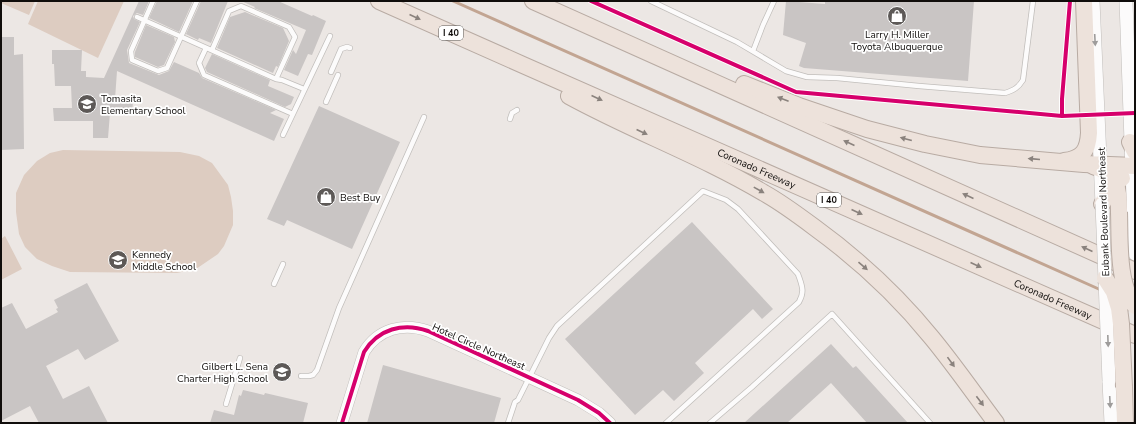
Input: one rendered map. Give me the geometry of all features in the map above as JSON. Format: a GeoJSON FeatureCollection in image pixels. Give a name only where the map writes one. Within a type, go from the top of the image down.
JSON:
{"type":"FeatureCollection","features":[{"type":"Feature","properties":{"kind":"highway","name":"Coronado Freeway"},"geometry":{"type":"LineString","coordinates":[[379,1],[1135,335]]}},
{"type":"Feature","properties":{"kind":"highway"},"geometry":{"type":"LineString","coordinates":[[533,1],[1135,271]]}},
{"type":"Feature","properties":{"kind":"highway"},"geometry":{"type":"LineString","coordinates":[[1058,161],[1071,160],[1081,156],[1088,143],[1089,133],[1084,1]]}},
{"type":"Feature","properties":{"kind":"highway"},"geometry":{"type":"LineString","coordinates":[[556,11],[799,106],[867,129],[925,144],[980,155],[1058,161],[1101,167],[1133,162]]}},
{"type":"Feature","properties":{"kind":"highway"},"geometry":{"type":"LineString","coordinates":[[523,65],[582,103],[765,193],[827,236],[875,276],[910,312],[942,351],[996,423]]}},
{"type":"Feature","properties":{"kind":"highway"},"geometry":{"type":"LineString","coordinates":[[1102,204],[1116,183],[1126,176],[1133,162]]}},
{"type":"Feature","properties":{"kind":"highway"},"geometry":{"type":"LineString","coordinates":[[1101,167],[1116,183],[1126,215],[1122,274],[1126,289],[1135,306]]}},
{"type":"Feature","properties":{"kind":"highway"},"geometry":{"type":"LineString","coordinates":[[1105,278],[1114,292],[1119,308],[1121,324],[1116,384],[1125,423]]}},
{"type":"Feature","properties":{"kind":"main road","name":"Eubank Boulevard Northeast"},"geometry":{"type":"LineString","coordinates":[[1094,1],[1105,278]]}},
{"type":"Feature","properties":{"kind":"main road"},"geometry":{"type":"LineString","coordinates":[[1126,1],[1133,162],[1126,215],[1135,254]]}},
{"type":"Feature","properties":{"kind":"main road"},"geometry":{"type":"LineString","coordinates":[[1112,423],[1116,384]]}},
{"type":"Feature","properties":{"kind":"street","name":"Hotel Circle Northeast"},"geometry":{"type":"LineString","coordinates":[[342,423],[364,352],[370,343],[386,332],[399,328],[414,327],[578,400],[599,413],[610,423]]}},
{"type":"Feature","properties":{"kind":"lane"},"geometry":{"type":"LineString","coordinates":[[153,1],[131,51],[132,60],[158,71],[167,68],[197,1]]}},
{"type":"Feature","properties":{"kind":"lane"},"geometry":{"type":"LineString","coordinates":[[650,1],[736,42],[786,71],[807,77],[837,78],[1005,93],[1019,87],[1023,80],[1033,1]]}},
{"type":"Feature","properties":{"kind":"lane"},"geometry":{"type":"LineString","coordinates":[[753,51],[774,1]]}},
{"type":"Feature","properties":{"kind":"lane"},"geometry":{"type":"LineString","coordinates":[[212,50],[229,11],[241,6],[289,27],[295,38],[276,79]]}},
{"type":"Feature","properties":{"kind":"lane"},"geometry":{"type":"LineString","coordinates":[[137,17],[276,79],[304,89]]}},
{"type":"Feature","properties":{"kind":"lane"},"geometry":{"type":"LineString","coordinates":[[283,135],[330,36]]}},
{"type":"Feature","properties":{"kind":"lane"},"geometry":{"type":"LineString","coordinates":[[331,72],[341,49],[347,47],[350,48]]}},
{"type":"Feature","properties":{"kind":"lane"},"geometry":{"type":"LineString","coordinates":[[206,48],[199,62],[204,75],[293,114]]}},
{"type":"Feature","properties":{"kind":"lane"},"geometry":{"type":"LineString","coordinates":[[326,102],[338,75]]}},
{"type":"Feature","properties":{"kind":"lane"},"geometry":{"type":"LineString","coordinates":[[510,119],[512,113],[517,110]]}},
{"type":"Feature","properties":{"kind":"lane"},"geometry":{"type":"LineString","coordinates":[[301,376],[316,374],[320,366],[339,308],[424,117]]}},
{"type":"Feature","properties":{"kind":"lane"},"geometry":{"type":"LineString","coordinates":[[508,423],[515,402],[518,400],[548,338],[561,321],[702,191],[726,200],[738,209],[798,274],[803,288],[799,302],[666,423]]}},
{"type":"Feature","properties":{"kind":"lane"},"geometry":{"type":"LineString","coordinates":[[274,284],[283,264]]}},
{"type":"Feature","properties":{"kind":"lane"},"geometry":{"type":"LineString","coordinates":[[710,423],[832,314],[930,423]]}},
{"type":"Feature","properties":{"kind":"lane"},"geometry":{"type":"LineString","coordinates":[[226,404],[240,358]]}},
{"type":"Feature","properties":{"kind":"shaded area"},"geometry":{"type":"Polygon","coordinates":[[[1,1],[35,1],[29,15],[1,3],[1,1]]]}},
{"type":"Feature","properties":{"kind":"shaded area"},"geometry":{"type":"Polygon","coordinates":[[[38,1],[124,1],[98,58],[28,24],[38,1]]]}},
{"type":"Feature","properties":{"kind":"shaded area"},"geometry":{"type":"Polygon","coordinates":[[[63,150],[180,152],[199,156],[212,163],[228,185],[231,197],[233,225],[224,246],[218,254],[196,269],[177,273],[70,272],[37,259],[25,247],[19,234],[16,212],[16,193],[24,175],[37,161],[50,153],[63,150]]]}},
{"type":"Feature","properties":{"kind":"shaded area"},"geometry":{"type":"Polygon","coordinates":[[[5,236],[22,269],[1,280],[1,239],[5,236]]]}},
{"type":"Feature","properties":{"kind":"building"},"geometry":{"type":"Polygon","coordinates":[[[139,1],[149,1],[143,15],[137,13],[133,16],[134,19],[140,22],[127,50],[129,63],[159,75],[169,71],[174,62],[199,73],[202,78],[276,110],[270,113],[284,119],[274,141],[117,71],[115,99],[133,101],[132,115],[110,113],[108,138],[93,138],[93,121],[54,121],[53,108],[72,108],[71,86],[55,86],[52,50],[82,50],[81,71],[86,71],[86,77],[104,78],[139,1]]]}},
{"type":"Feature","properties":{"kind":"building"},"geometry":{"type":"Polygon","coordinates":[[[157,1],[193,1],[179,32],[149,18],[157,1]]]}},
{"type":"Feature","properties":{"kind":"building"},"geometry":{"type":"Polygon","coordinates":[[[201,1],[228,1],[211,43],[199,38],[198,40],[186,34],[201,1]]]}},
{"type":"Feature","properties":{"kind":"building"},"geometry":{"type":"Polygon","coordinates":[[[241,1],[278,1],[326,21],[312,55],[308,54],[298,76],[284,70],[293,50],[296,54],[306,30],[241,1]]]}},
{"type":"Feature","properties":{"kind":"building"},"geometry":{"type":"Polygon","coordinates":[[[786,1],[825,4],[825,1],[974,1],[968,81],[804,68],[799,66],[806,43],[783,35],[786,1]]]}},
{"type":"Feature","properties":{"kind":"building"},"geometry":{"type":"Polygon","coordinates":[[[245,12],[283,28],[289,41],[278,67],[276,66],[273,73],[217,48],[230,17],[245,12]]]}},
{"type":"Feature","properties":{"kind":"building"},"geometry":{"type":"Polygon","coordinates":[[[146,25],[174,37],[175,42],[164,65],[158,67],[135,57],[135,52],[146,25]]]}},
{"type":"Feature","properties":{"kind":"building"},"geometry":{"type":"Polygon","coordinates":[[[1,37],[14,37],[14,55],[23,54],[24,149],[1,150],[1,37]]]}},
{"type":"Feature","properties":{"kind":"building"},"geometry":{"type":"Polygon","coordinates":[[[212,54],[270,80],[268,86],[294,97],[291,104],[285,107],[207,72],[205,68],[212,54]]]}},
{"type":"Feature","properties":{"kind":"building","name":"Best Buy"},"geometry":{"type":"Polygon","coordinates":[[[319,106],[400,142],[352,249],[287,220],[284,226],[267,219],[319,106]]]}},
{"type":"Feature","properties":{"kind":"building"},"geometry":{"type":"Polygon","coordinates":[[[692,222],[773,309],[762,319],[753,309],[695,363],[704,373],[674,401],[663,390],[635,415],[565,339],[692,222]]]}},
{"type":"Feature","properties":{"kind":"building"},"geometry":{"type":"Polygon","coordinates":[[[87,283],[119,341],[85,360],[78,349],[46,366],[63,399],[89,386],[108,423],[39,423],[30,406],[1,421],[1,308],[12,303],[26,329],[58,312],[56,309],[58,308],[54,300],[87,283]]]}},
{"type":"Feature","properties":{"kind":"building"},"geometry":{"type":"Polygon","coordinates":[[[831,344],[853,368],[856,366],[908,423],[867,423],[831,383],[787,423],[744,423],[831,344]]]}},
{"type":"Feature","properties":{"kind":"building"},"geometry":{"type":"Polygon","coordinates":[[[383,365],[501,398],[494,423],[367,423],[383,365]]]}},
{"type":"Feature","properties":{"kind":"building"},"geometry":{"type":"Polygon","coordinates":[[[243,390],[264,395],[265,393],[308,403],[303,423],[210,423],[214,410],[234,415],[239,395],[241,396],[243,390]]]}},
{"type":"Feature","properties":{"kind":"waterway"},"geometry":{"type":"LineString","coordinates":[[453,1],[1101,290]]}},
{"type":"Feature","properties":{"kind":"cycle path"},"geometry":{"type":"LineString","coordinates":[[591,1],[796,92],[1062,116],[1135,113]]}},
{"type":"Feature","properties":{"kind":"cycle path"},"geometry":{"type":"LineString","coordinates":[[1062,116],[1070,1]]}},
{"type":"Feature","properties":{"kind":"cycle path"},"geometry":{"type":"LineString","coordinates":[[342,423],[364,352],[376,338],[384,333],[409,327],[428,331],[578,400],[599,413],[610,423]]}},
{"type":"Feature","properties":{"kind":"place","name":"Larry H. Miller Toyota Albuquerque"},"geometry":{"type":"Point","coordinates":[897,16]}},
{"type":"Feature","properties":{"kind":"place","name":"Tomasita Elementary School"},"geometry":{"type":"Point","coordinates":[87,104]}},
{"type":"Feature","properties":{"kind":"place","name":"Best Buy"},"geometry":{"type":"Point","coordinates":[326,197]}},
{"type":"Feature","properties":{"kind":"place","name":"Kennedy Middle School"},"geometry":{"type":"Point","coordinates":[118,260]}},
{"type":"Feature","properties":{"kind":"place","name":"Gilbert L. Sena Charter High School"},"geometry":{"type":"Point","coordinates":[282,372]}}]}
